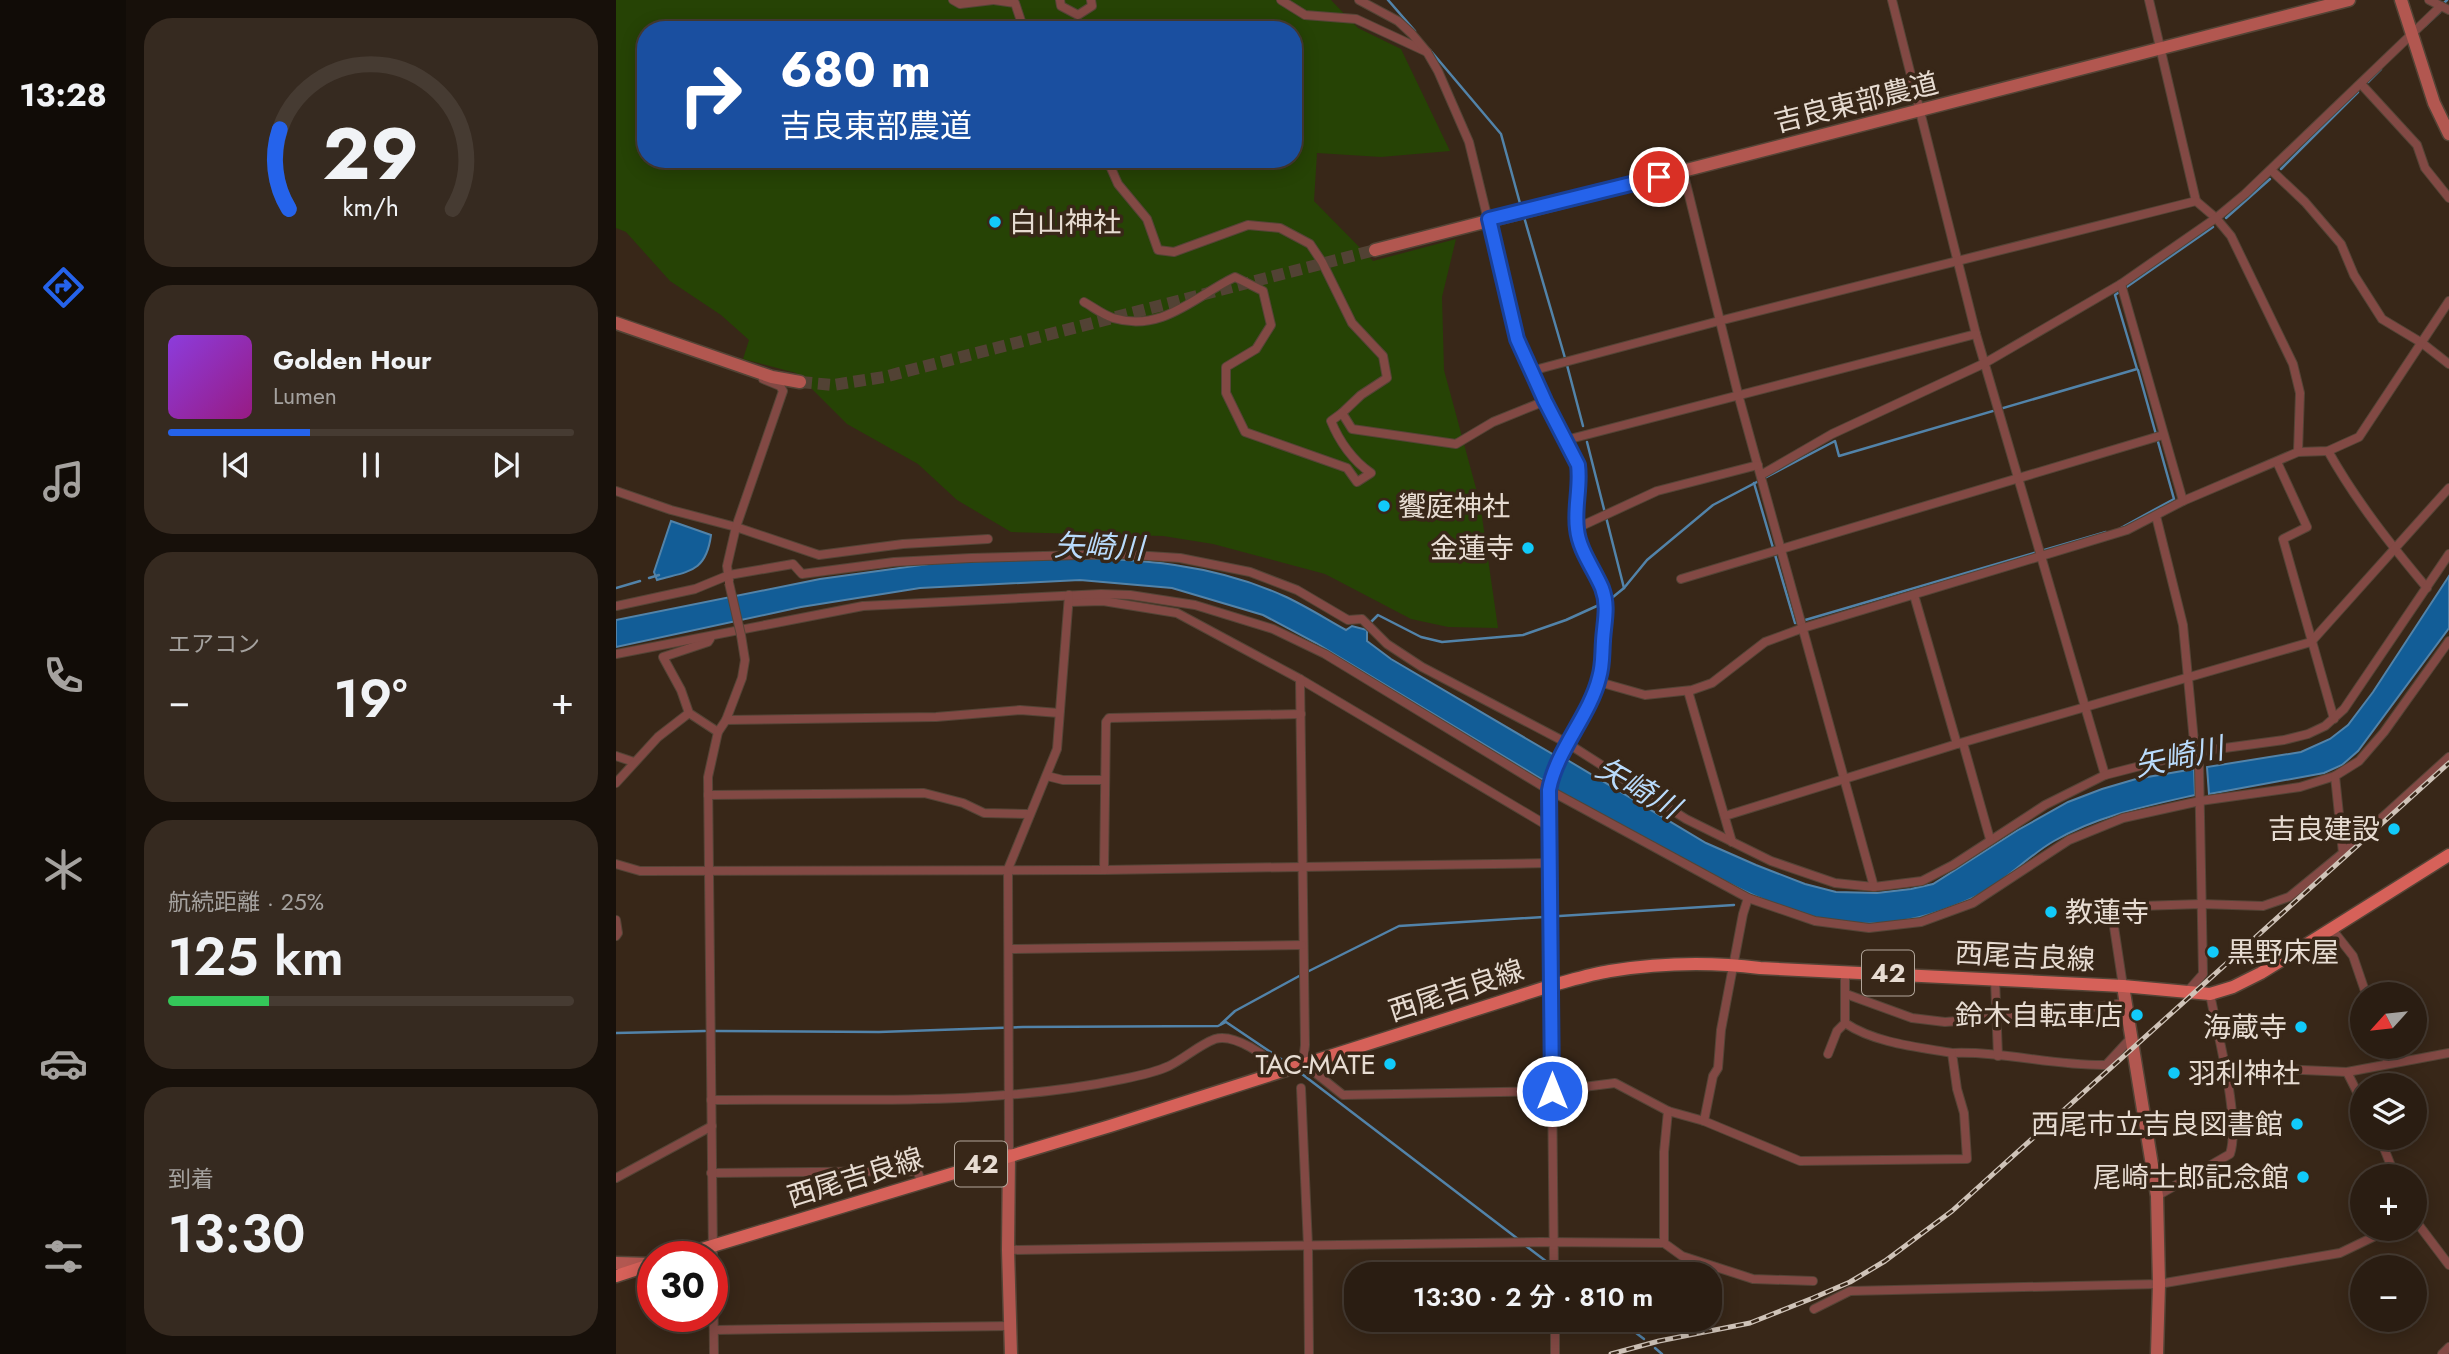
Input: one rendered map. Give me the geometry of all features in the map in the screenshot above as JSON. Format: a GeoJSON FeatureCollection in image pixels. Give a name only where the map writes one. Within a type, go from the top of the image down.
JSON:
{"type":"FeatureCollection","features":[{"type":"Feature","properties":{"kind":"main road","name":"西尾吉良線"},"geometry":{"type":"LineString","coordinates":[[728,1242],[1117,1124],[1552,985],[1609,971],[1674,964],[1733,965],[2123,985],[2210,994],[2232,988],[2261,974],[2449,855]]}},
{"type":"Feature","properties":{"kind":"main road"},"geometry":{"type":"LineString","coordinates":[[616,1276],[637,1269]]}},
{"type":"Feature","properties":{"kind":"street"},"geometry":{"type":"LineString","coordinates":[[953,0],[960,4],[994,0],[1015,4],[1021,21]]}},
{"type":"Feature","properties":{"kind":"street"},"geometry":{"type":"LineString","coordinates":[[1060,0],[1062,6],[1078,15],[1092,6],[1091,0]]}},
{"type":"Feature","properties":{"kind":"street"},"geometry":{"type":"LineString","coordinates":[[1281,0],[1305,15],[1356,19],[1427,52]]}},
{"type":"Feature","properties":{"kind":"street"},"geometry":{"type":"LineString","coordinates":[[1359,0],[1398,21],[1427,52],[1469,142],[1517,339],[1578,465],[1579,541],[1602,588],[1607,606],[1604,659],[1599,682],[1567,744],[1550,786],[1548,826],[1554,1262]]}},
{"type":"Feature","properties":{"kind":"street"},"geometry":{"type":"LineString","coordinates":[[1892,0],[1976,334],[2105,775]]}},
{"type":"Feature","properties":{"kind":"street"},"geometry":{"type":"LineString","coordinates":[[2149,0],[2196,201],[2216,218],[2231,236],[2293,364],[2300,393],[2298,453]]}},
{"type":"Feature","properties":{"kind":"street","name":"吉良東部農道"},"geometry":{"type":"LineString","coordinates":[[1375,250],[2349,0]]}},
{"type":"Feature","properties":{"kind":"street"},"geometry":{"type":"LineString","coordinates":[[2401,0],[2434,103],[2449,134]]}},
{"type":"Feature","properties":{"kind":"street"},"geometry":{"type":"LineString","coordinates":[[1761,475],[1832,434],[1985,363],[2121,284],[2216,218],[2272,170],[2439,4]]}},
{"type":"Feature","properties":{"kind":"street"},"geometry":{"type":"LineString","coordinates":[[2361,84],[2417,145],[2425,168],[2449,198]]}},
{"type":"Feature","properties":{"kind":"street"},"geometry":{"type":"LineString","coordinates":[[1084,302],[1113,318],[1147,321],[1180,311],[1219,284],[1235,277],[1264,291],[1270,325],[1256,349],[1226,367],[1227,393],[1245,432],[1347,468],[1357,482],[1371,474],[1360,465],[1336,434],[1331,421],[1361,395],[1387,378],[1383,356],[1352,323],[1322,262],[1310,244],[1280,228],[1248,225],[1174,252],[1158,250],[1147,219],[1118,184],[1111,168]]}},
{"type":"Feature","properties":{"kind":"street"},"geometry":{"type":"LineString","coordinates":[[2272,170],[2305,202],[2341,244],[2354,275],[2382,319],[2422,343],[2449,364]]}},
{"type":"Feature","properties":{"kind":"street"},"geometry":{"type":"LineString","coordinates":[[1683,171],[1738,394],[1874,887]]}},
{"type":"Feature","properties":{"kind":"street"},"geometry":{"type":"LineString","coordinates":[[1531,372],[1719,321],[2196,201]]}},
{"type":"Feature","properties":{"kind":"street"},"geometry":{"type":"LineString","coordinates":[[2121,284],[2183,501]]}},
{"type":"Feature","properties":{"kind":"street"},"geometry":{"type":"LineString","coordinates":[[1599,682],[1645,695],[1688,691],[1712,683],[1765,642],[1803,628],[2127,530],[2183,501],[2298,453],[2328,452],[2359,437],[2449,301]]}},
{"type":"Feature","properties":{"kind":"street"},"geometry":{"type":"LineString","coordinates":[[616,323],[772,377],[800,382]]}},
{"type":"Feature","properties":{"kind":"street"},"geometry":{"type":"LineString","coordinates":[[1566,440],[1976,334]]}},
{"type":"Feature","properties":{"kind":"street"},"geometry":{"type":"LineString","coordinates":[[714,1241],[708,795],[710,762],[718,732],[726,720],[742,678],[744,660],[727,566],[736,527],[783,391],[780,386],[751,374],[746,367]]}},
{"type":"Feature","properties":{"kind":"street"},"geometry":{"type":"LineString","coordinates":[[1342,413],[1352,429],[1456,443],[1493,422],[1545,401]]}},
{"type":"Feature","properties":{"kind":"street"},"geometry":{"type":"LineString","coordinates":[[1681,579],[2163,435]]}},
{"type":"Feature","properties":{"kind":"street"},"geometry":{"type":"LineString","coordinates":[[2328,452],[2344,479],[2394,548],[2427,588]]}},
{"type":"Feature","properties":{"kind":"street"},"geometry":{"type":"LineString","coordinates":[[2277,462],[2307,527],[2283,539],[2334,719]]}},
{"type":"Feature","properties":{"kind":"street"},"geometry":{"type":"LineString","coordinates":[[1577,528],[1657,491],[1758,465]]}},
{"type":"Feature","properties":{"kind":"street"},"geometry":{"type":"LineString","coordinates":[[1725,816],[2084,707],[2311,642],[2449,488]]}},
{"type":"Feature","properties":{"kind":"street"},"geometry":{"type":"LineString","coordinates":[[616,491],[819,555],[903,544],[988,539]]}},
{"type":"Feature","properties":{"kind":"street"},"geometry":{"type":"LineString","coordinates":[[2156,516],[2183,625],[2195,752],[2199,764],[2203,974],[2187,992]]}},
{"type":"Feature","properties":{"kind":"street"},"geometry":{"type":"LineString","coordinates":[[616,606],[793,564],[802,573],[894,562],[1117,554],[1212,564],[1250,572],[1297,590],[1348,620],[1362,619],[1387,644],[1422,667],[1567,744],[1686,819],[1771,861],[1835,883],[1874,887],[1923,881],[1953,865],[2045,804],[2105,775],[2195,752],[2284,740],[2318,730],[2344,709],[2449,555]]}},
{"type":"Feature","properties":{"kind":"street"},"geometry":{"type":"LineString","coordinates":[[616,654],[863,606],[1130,595],[1195,605],[1273,629],[1325,654],[1748,898],[1797,917],[1842,926],[1882,927],[1921,922],[1973,903],[2058,846],[2101,826],[2200,797],[2300,787],[2335,776],[2359,761],[2384,732],[2448,643]]}},
{"type":"Feature","properties":{"kind":"street"},"geometry":{"type":"LineString","coordinates":[[1914,596],[1990,839]]}},
{"type":"Feature","properties":{"kind":"street"},"geometry":{"type":"LineString","coordinates":[[1069,598],[1177,613],[1300,679],[1548,826]]}},
{"type":"Feature","properties":{"kind":"street"},"geometry":{"type":"LineString","coordinates":[[1011,1354],[1008,1251],[1008,869],[1057,749],[1069,598]]}},
{"type":"Feature","properties":{"kind":"street"},"geometry":{"type":"LineString","coordinates":[[712,637],[708,642],[663,657],[681,690],[689,713],[718,732]]}},
{"type":"Feature","properties":{"kind":"street"},"geometry":{"type":"LineString","coordinates":[[1300,679],[1302,945],[1306,1045],[1303,1063],[1343,1094],[1552,1091],[1615,1083],[1668,1111],[1704,1121],[1800,1161],[1967,1159],[1964,1113],[1957,1089],[1952,1053]]}},
{"type":"Feature","properties":{"kind":"street"},"geometry":{"type":"LineString","coordinates":[[1688,691],[1732,842]]}},
{"type":"Feature","properties":{"kind":"street"},"geometry":{"type":"LineString","coordinates":[[726,720],[936,717],[1020,710],[1059,713]]}},
{"type":"Feature","properties":{"kind":"street"},"geometry":{"type":"LineString","coordinates":[[616,783],[658,737],[689,713]]}},
{"type":"Feature","properties":{"kind":"street"},"geometry":{"type":"LineString","coordinates":[[1104,870],[1104,780],[1106,722],[1109,718],[1301,715]]}},
{"type":"Feature","properties":{"kind":"street"},"geometry":{"type":"LineString","coordinates":[[616,756],[634,762]]}},
{"type":"Feature","properties":{"kind":"street"},"geometry":{"type":"LineString","coordinates":[[2157,1354],[2157,1196],[2111,907],[2201,904],[2263,906],[2279,901],[2297,892],[2449,757]]}},
{"type":"Feature","properties":{"kind":"street"},"geometry":{"type":"LineString","coordinates":[[1047,776],[1063,780],[1104,780]]}},
{"type":"Feature","properties":{"kind":"street"},"geometry":{"type":"LineString","coordinates":[[2335,776],[2343,853]]}},
{"type":"Feature","properties":{"kind":"street"},"geometry":{"type":"LineString","coordinates":[[708,795],[924,793],[963,803],[984,813],[1030,814]]}},
{"type":"Feature","properties":{"kind":"street"},"geometry":{"type":"LineString","coordinates":[[616,864],[640,871],[1104,870],[1550,863]]}},
{"type":"Feature","properties":{"kind":"street"},"geometry":{"type":"LineString","coordinates":[[1704,1121],[1713,1076],[1718,1068],[1721,1030],[1748,898]]}},
{"type":"Feature","properties":{"kind":"street"},"geometry":{"type":"LineString","coordinates":[[616,920],[616,936]]}},
{"type":"Feature","properties":{"kind":"street"},"geometry":{"type":"LineString","coordinates":[[2331,928],[2353,956],[2361,982]]}},
{"type":"Feature","properties":{"kind":"street"},"geometry":{"type":"LineString","coordinates":[[1009,949],[1302,945]]}},
{"type":"Feature","properties":{"kind":"street"},"geometry":{"type":"LineString","coordinates":[[1828,1054],[1837,1031],[1845,1023],[1845,971]]}},
{"type":"Feature","properties":{"kind":"street"},"geometry":{"type":"LineString","coordinates":[[1995,979],[1998,1056]]}},
{"type":"Feature","properties":{"kind":"street"},"geometry":{"type":"LineString","coordinates":[[1846,994],[1912,1018],[1945,1022],[2045,1014],[2125,1003]]}},
{"type":"Feature","properties":{"kind":"street"},"geometry":{"type":"LineString","coordinates":[[2157,1196],[2230,1154],[2233,1143],[2226,1072],[2210,994]]}},
{"type":"Feature","properties":{"kind":"street"},"geometry":{"type":"LineString","coordinates":[[1845,1023],[1895,1042],[1952,1053],[2076,1066],[2106,1065],[2130,1039]]}},
{"type":"Feature","properties":{"kind":"street"},"geometry":{"type":"LineString","coordinates":[[711,1100],[1001,1097],[1124,1079],[1168,1066],[1217,1038],[1237,1041],[1257,1051],[1281,1070]]}},
{"type":"Feature","properties":{"kind":"street"},"geometry":{"type":"LineString","coordinates":[[2226,1072],[2282,1069],[2347,1072],[2449,1053]]}},
{"type":"Feature","properties":{"kind":"street"},"geometry":{"type":"LineString","coordinates":[[2387,1059],[2388,1063]]}},
{"type":"Feature","properties":{"kind":"street"},"geometry":{"type":"LineString","coordinates":[[2347,1072],[2350,1078]]}},
{"type":"Feature","properties":{"kind":"street"},"geometry":{"type":"LineString","coordinates":[[1301,1088],[1308,1246],[1309,1354]]}},
{"type":"Feature","properties":{"kind":"street"},"geometry":{"type":"LineString","coordinates":[[1664,1243],[1664,1152],[1668,1111]]}},
{"type":"Feature","properties":{"kind":"street"},"geometry":{"type":"LineString","coordinates":[[616,1178],[712,1126]]}},
{"type":"Feature","properties":{"kind":"street"},"geometry":{"type":"LineString","coordinates":[[711,1173],[917,1171],[922,1182]]}},
{"type":"Feature","properties":{"kind":"street"},"geometry":{"type":"LineString","coordinates":[[2427,1236],[2449,1265]]}},
{"type":"Feature","properties":{"kind":"street"},"geometry":{"type":"LineString","coordinates":[[1814,1309],[1850,1291],[2159,1284],[2340,1253],[2365,1241]]}},
{"type":"Feature","properties":{"kind":"street"},"geometry":{"type":"LineString","coordinates":[[1008,1251],[1540,1242],[1555,1248],[1664,1243],[1682,1256],[1753,1279],[1813,1281]]}},
{"type":"Feature","properties":{"kind":"street"},"geometry":{"type":"LineString","coordinates":[[616,1263],[637,1264]]}},
{"type":"Feature","properties":{"kind":"street"},"geometry":{"type":"LineString","coordinates":[[728,1330],[1010,1326]]}},
{"type":"Feature","properties":{"kind":"street"},"geometry":{"type":"LineString","coordinates":[[714,1332],[715,1354]]}},
{"type":"Feature","properties":{"kind":"street"},"geometry":{"type":"LineString","coordinates":[[1555,1332],[1555,1354]]}},
{"type":"Feature","properties":{"kind":"street"},"geometry":{"type":"LineString","coordinates":[[2442,1354],[2449,1347]]}},
{"type":"Feature","properties":{"kind":"green space"},"geometry":{"type":"Polygon","coordinates":[[[616,0],[1331,0],[1358,28],[1401,49],[1450,151],[1381,157],[1317,153],[1314,201],[1373,261],[1456,239],[1442,297],[1444,370],[1480,503],[1498,628],[1448,627],[1411,619],[1325,574],[1213,544],[1163,536],[1011,532],[957,500],[918,464],[847,424],[796,373],[743,359],[749,340],[721,315],[670,281],[626,232],[616,228],[616,0]]]}},
{"type":"Feature","properties":{"kind":"water"},"geometry":{"type":"Polygon","coordinates":[[[671,521],[711,535],[709,547],[700,564],[694,568],[657,580],[654,572],[671,521]]]}},
{"type":"Feature","properties":{"kind":"water"},"geometry":{"type":"Polygon","coordinates":[[[1061,558],[1118,559],[1175,565],[1257,585],[1292,600],[1346,630],[1352,626],[1367,630],[1367,641],[1391,659],[1554,755],[1543,780],[1316,643],[1263,615],[1172,588],[1080,580],[920,588],[801,607],[616,647],[616,620],[820,579],[936,563],[1061,558]]]}},
{"type":"Feature","properties":{"kind":"water"},"geometry":{"type":"Polygon","coordinates":[[[2449,576],[2449,628],[2358,751],[2342,765],[2324,773],[2209,794],[2207,767],[2301,752],[2330,739],[2348,725],[2373,692],[2449,576]]]}},
{"type":"Feature","properties":{"kind":"water"},"geometry":{"type":"Polygon","coordinates":[[[1564,758],[1706,843],[1805,884],[1836,892],[1877,893],[1933,884],[2068,802],[2136,779],[2194,769],[2195,795],[2122,813],[2070,832],[2045,847],[1990,889],[1940,911],[1901,921],[1865,924],[1795,912],[1760,898],[1555,790],[1564,758]]]}},
{"type":"Feature","properties":{"kind":"waterway"},"geometry":{"type":"LineString","coordinates":[[1388,0],[1415,31]]}},
{"type":"Feature","properties":{"kind":"waterway"},"geometry":{"type":"LineString","coordinates":[[2444,3],[2447,0]]}},
{"type":"Feature","properties":{"kind":"waterway"},"geometry":{"type":"LineString","coordinates":[[2425,26],[2440,12]]}},
{"type":"Feature","properties":{"kind":"waterway"},"geometry":{"type":"LineString","coordinates":[[1430,50],[1501,134],[1521,207]]}},
{"type":"Feature","properties":{"kind":"waterway"},"geometry":{"type":"LineString","coordinates":[[2368,82],[2381,69]]}},
{"type":"Feature","properties":{"kind":"waterway"},"geometry":{"type":"LineString","coordinates":[[2281,169],[2358,92]]}},
{"type":"Feature","properties":{"kind":"waterway"},"geometry":{"type":"LineString","coordinates":[[2226,218],[2270,179]]}},
{"type":"Feature","properties":{"kind":"waterway"},"geometry":{"type":"LineString","coordinates":[[1524,217],[1565,358]]}},
{"type":"Feature","properties":{"kind":"waterway"},"geometry":{"type":"LineString","coordinates":[[1613,597],[1647,560],[1713,505],[1835,441],[1839,456],[2137,369],[2115,295],[2213,227]]}},
{"type":"Feature","properties":{"kind":"waterway"},"geometry":{"type":"LineString","coordinates":[[1567,365],[1583,426]]}},
{"type":"Feature","properties":{"kind":"waterway"},"geometry":{"type":"LineString","coordinates":[[2119,529],[2174,499],[2138,370]]}},
{"type":"Feature","properties":{"kind":"waterway"},"geometry":{"type":"LineString","coordinates":[[1587,442],[1624,588]]}},
{"type":"Feature","properties":{"kind":"waterway"},"geometry":{"type":"LineString","coordinates":[[1754,483],[1795,623],[2106,532]]}},
{"type":"Feature","properties":{"kind":"waterway"},"geometry":{"type":"LineString","coordinates":[[649,578],[659,575]]}},
{"type":"Feature","properties":{"kind":"waterway"},"geometry":{"type":"LineString","coordinates":[[616,588],[640,581]]}},
{"type":"Feature","properties":{"kind":"waterway"},"geometry":{"type":"LineString","coordinates":[[1369,624],[1378,615],[1421,637],[1442,642],[1523,635],[1599,605]]}},
{"type":"Feature","properties":{"kind":"waterway"},"geometry":{"type":"LineString","coordinates":[[1307,972],[1399,926],[1734,905]]}},
{"type":"Feature","properties":{"kind":"waterway"},"geometry":{"type":"LineString","coordinates":[[1221,1024],[1235,1011],[1301,975]]}},
{"type":"Feature","properties":{"kind":"waterway"},"geometry":{"type":"LineString","coordinates":[[715,1031],[879,1032],[1023,1027],[1218,1026],[1226,1022],[1290,1065]]}},
{"type":"Feature","properties":{"kind":"waterway"},"geometry":{"type":"LineString","coordinates":[[616,1033],[705,1031]]}},
{"type":"Feature","properties":{"kind":"waterway"},"geometry":{"type":"LineString","coordinates":[[1298,1071],[1518,1239]]}},
{"type":"Feature","properties":{"kind":"waterway"},"geometry":{"type":"LineString","coordinates":[[1526,1246],[1547,1262]]}},
{"type":"Feature","properties":{"kind":"waterway"},"geometry":{"type":"LineString","coordinates":[[1635,1332],[1644,1339]]}},
{"type":"Feature","properties":{"kind":"waterway"},"geometry":{"type":"LineString","coordinates":[[1655,1348],[1662,1354]]}},
{"type":"Feature","properties":{"kind":"tunnel"},"geometry":{"type":"LineString","coordinates":[[800,382],[833,385],[884,377],[1375,250]]}},
{"type":"Feature","properties":{"kind":"railway"},"geometry":{"type":"LineString","coordinates":[[1611,1354],[1659,1341],[1750,1323],[1850,1282],[1885,1261],[1952,1211],[2449,763]]}},
{"type":"Feature","properties":{"kind":"place","name":"白山神社"},"geometry":{"type":"Point","coordinates":[995,222]}},
{"type":"Feature","properties":{"kind":"place","name":"饗庭神社"},"geometry":{"type":"Point","coordinates":[1384,506]}},
{"type":"Feature","properties":{"kind":"place","name":"金蓮寺"},"geometry":{"type":"Point","coordinates":[1528,548]}},
{"type":"Feature","properties":{"kind":"place","name":"吉良建設"},"geometry":{"type":"Point","coordinates":[2394,829]}},
{"type":"Feature","properties":{"kind":"place","name":"教蓮寺"},"geometry":{"type":"Point","coordinates":[2051,912]}},
{"type":"Feature","properties":{"kind":"place","name":"黒野床屋"},"geometry":{"type":"Point","coordinates":[2213,952]}},
{"type":"Feature","properties":{"kind":"place","name":"鈴木自転車店"},"geometry":{"type":"Point","coordinates":[2137,1015]}},
{"type":"Feature","properties":{"kind":"place","name":"海蔵寺"},"geometry":{"type":"Point","coordinates":[2301,1027]}},
{"type":"Feature","properties":{"kind":"place","name":"TAC-MATE"},"geometry":{"type":"Point","coordinates":[1390,1064]}},
{"type":"Feature","properties":{"kind":"place","name":"羽利神社"},"geometry":{"type":"Point","coordinates":[2174,1073]}},
{"type":"Feature","properties":{"kind":"place","name":"西尾市立吉良図書館"},"geometry":{"type":"Point","coordinates":[2297,1124]}},
{"type":"Feature","properties":{"kind":"place","name":"尾崎士郎記念館"},"geometry":{"type":"Point","coordinates":[2303,1177]}},
{"type":"Feature","properties":{"kind":"route"},"geometry":{"type":"LineString","coordinates":[[1552,1091],[1548,832],[1550,781],[1599,682],[1604,659],[1607,606],[1602,588],[1579,541],[1578,465],[1517,339],[1489,219],[1659,177]]}},
{"type":"Feature","properties":{"kind":"water label","name":"矢崎川"},"geometry":{"type":"Point","coordinates":[1099,547]}},
{"type":"Feature","properties":{"kind":"water label","name":"矢崎川"},"geometry":{"type":"Point","coordinates":[2179,757]}},
{"type":"Feature","properties":{"kind":"water label","name":"矢崎川"},"geometry":{"type":"Point","coordinates":[1638,788]}}]}
